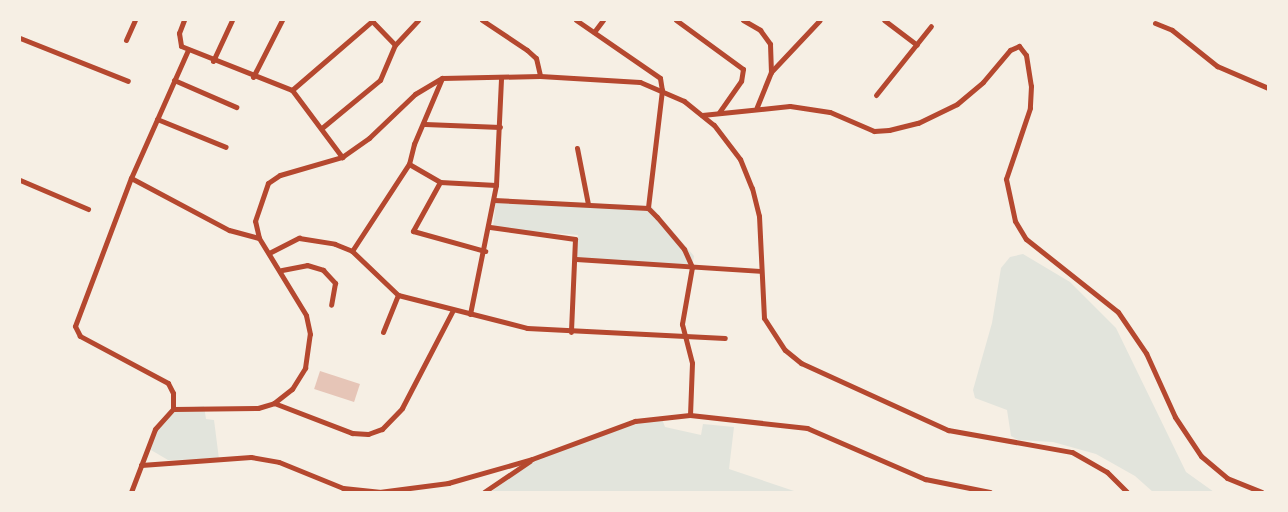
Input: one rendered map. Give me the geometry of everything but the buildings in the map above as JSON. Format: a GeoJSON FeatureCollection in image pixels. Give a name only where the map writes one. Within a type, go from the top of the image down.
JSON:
{"type":"FeatureCollection","features":[{"type":"Feature","properties":{"kind":"street"},"geometry":{"type":"LineString","coordinates":[[126,40],[135,20]]}},
{"type":"Feature","properties":{"kind":"street"},"geometry":{"type":"LineString","coordinates":[[184,20],[179,33],[181,46],[253,77],[292,90],[323,127],[342,157]]}},
{"type":"Feature","properties":{"kind":"street"},"geometry":{"type":"LineString","coordinates":[[213,61],[232,20]]}},
{"type":"Feature","properties":{"kind":"street"},"geometry":{"type":"LineString","coordinates":[[253,77],[282,20]]}},
{"type":"Feature","properties":{"kind":"street"},"geometry":{"type":"LineString","coordinates":[[292,90],[372,20],[395,45]]}},
{"type":"Feature","properties":{"kind":"street"},"geometry":{"type":"LineString","coordinates":[[323,127],[380,80],[395,45],[418,20]]}},
{"type":"Feature","properties":{"kind":"street"},"geometry":{"type":"LineString","coordinates":[[482,20],[536,58],[540,76]]}},
{"type":"Feature","properties":{"kind":"street"},"geometry":{"type":"LineString","coordinates":[[576,20],[656,73],[662,90],[648,208]]}},
{"type":"Feature","properties":{"kind":"street"},"geometry":{"type":"LineString","coordinates":[[594,32],[603,20]]}},
{"type":"Feature","properties":{"kind":"street"},"geometry":{"type":"LineString","coordinates":[[676,20],[742,69],[741,81],[719,112]]}},
{"type":"Feature","properties":{"kind":"street"},"geometry":{"type":"LineString","coordinates":[[743,20],[759,30],[770,44],[771,72]]}},
{"type":"Feature","properties":{"kind":"street"},"geometry":{"type":"LineString","coordinates":[[757,107],[771,72],[820,20]]}},
{"type":"Feature","properties":{"kind":"street"},"geometry":{"type":"LineString","coordinates":[[884,20],[916,45]]}},
{"type":"Feature","properties":{"kind":"street"},"geometry":{"type":"LineString","coordinates":[[1155,23],[1172,30],[1217,66],[1269,88]]}},
{"type":"Feature","properties":{"kind":"street"},"geometry":{"type":"LineString","coordinates":[[876,95],[931,26]]}},
{"type":"Feature","properties":{"kind":"street"},"geometry":{"type":"LineString","coordinates":[[20,38],[128,81]]}},
{"type":"Feature","properties":{"kind":"street"},"geometry":{"type":"LineString","coordinates":[[702,115],[757,107],[817,108],[874,131],[902,127],[957,104],[983,82],[1010,50],[1019,46],[1026,55],[1031,86],[1030,108],[1006,179],[1015,221],[1026,239],[1087,284],[1125,320],[1146,353],[1175,417],[1201,456],[1227,478],[1261,492]]}},
{"type":"Feature","properties":{"kind":"street"},"geometry":{"type":"LineString","coordinates":[[131,492],[155,429],[173,409],[173,393],[168,382],[80,336],[75,326],[131,178],[188,50]]}},
{"type":"Feature","properties":{"kind":"street"},"geometry":{"type":"LineString","coordinates":[[173,409],[251,409],[274,403],[292,389],[309,354],[306,315],[282,270],[259,238],[255,221],[268,183],[280,176],[342,157],[369,138],[415,94],[442,78],[540,76],[611,78],[662,90],[702,115],[740,159],[752,188],[759,216],[764,318],[785,350],[801,363],[948,430],[1072,452],[1107,472],[1127,492]]}},
{"type":"Feature","properties":{"kind":"street"},"geometry":{"type":"LineString","coordinates":[[470,314],[490,227],[496,185],[501,77]]}},
{"type":"Feature","properties":{"kind":"street"},"geometry":{"type":"LineString","coordinates":[[352,251],[409,164],[414,144],[425,124],[442,78]]}},
{"type":"Feature","properties":{"kind":"street"},"geometry":{"type":"LineString","coordinates":[[174,80],[236,107]]}},
{"type":"Feature","properties":{"kind":"street"},"geometry":{"type":"LineString","coordinates":[[157,119],[226,147]]}},
{"type":"Feature","properties":{"kind":"street"},"geometry":{"type":"LineString","coordinates":[[425,124],[500,127]]}},
{"type":"Feature","properties":{"kind":"street"},"geometry":{"type":"LineString","coordinates":[[577,148],[588,204]]}},
{"type":"Feature","properties":{"kind":"street"},"geometry":{"type":"LineString","coordinates":[[409,164],[440,182],[496,185]]}},
{"type":"Feature","properties":{"kind":"street"},"geometry":{"type":"LineString","coordinates":[[131,178],[230,230],[259,238]]}},
{"type":"Feature","properties":{"kind":"street"},"geometry":{"type":"LineString","coordinates":[[20,180],[88,209]]}},
{"type":"Feature","properties":{"kind":"street"},"geometry":{"type":"LineString","coordinates":[[440,182],[413,231],[485,251]]}},
{"type":"Feature","properties":{"kind":"street"},"geometry":{"type":"LineString","coordinates":[[494,200],[648,208],[684,249],[692,267],[683,303],[685,337],[692,363],[690,415]]}},
{"type":"Feature","properties":{"kind":"street"},"geometry":{"type":"LineString","coordinates":[[490,227],[570,236],[577,243],[571,332]]}},
{"type":"Feature","properties":{"kind":"street"},"geometry":{"type":"LineString","coordinates":[[269,253],[299,238],[313,238],[352,251],[398,294],[527,328],[725,338]]}},
{"type":"Feature","properties":{"kind":"street"},"geometry":{"type":"LineString","coordinates":[[576,259],[760,271]]}},
{"type":"Feature","properties":{"kind":"street"},"geometry":{"type":"LineString","coordinates":[[282,270],[307,265],[323,270],[335,283],[331,305]]}},
{"type":"Feature","properties":{"kind":"street"},"geometry":{"type":"LineString","coordinates":[[383,332],[398,294]]}},
{"type":"Feature","properties":{"kind":"street"},"geometry":{"type":"LineString","coordinates":[[274,403],[352,433],[368,434],[382,429],[402,408],[453,310]]}},
{"type":"Feature","properties":{"kind":"street"},"geometry":{"type":"LineString","coordinates":[[141,465],[251,457],[279,462],[343,488],[380,492],[448,483],[536,457],[635,421],[690,415],[807,428],[925,479],[990,492]]}},
{"type":"Feature","properties":{"kind":"street"},"geometry":{"type":"LineString","coordinates":[[484,492],[536,457]]}},
{"type":"Feature","properties":{"kind":"shaded area"},"geometry":{"type":"Polygon","coordinates":[[[496,199],[651,206],[694,256],[692,267],[576,259],[578,235],[493,228],[496,199]]]}},
{"type":"Feature","properties":{"kind":"shaded area"},"geometry":{"type":"Polygon","coordinates":[[[1023,254],[1070,282],[1116,328],[1186,472],[1214,492],[1153,492],[1135,476],[1096,454],[1053,442],[1018,440],[1011,436],[1007,410],[975,398],[973,390],[992,323],[1001,268],[1010,257],[1023,254]]]}},
{"type":"Feature","properties":{"kind":"shaded area"},"geometry":{"type":"Polygon","coordinates":[[[204,406],[206,419],[214,420],[219,459],[168,460],[151,450],[157,426],[173,409],[204,406]]]}},
{"type":"Feature","properties":{"kind":"shaded area"},"geometry":{"type":"Polygon","coordinates":[[[661,416],[665,427],[701,435],[703,424],[734,427],[729,469],[797,492],[491,492],[537,457],[661,416]]]}}]}
